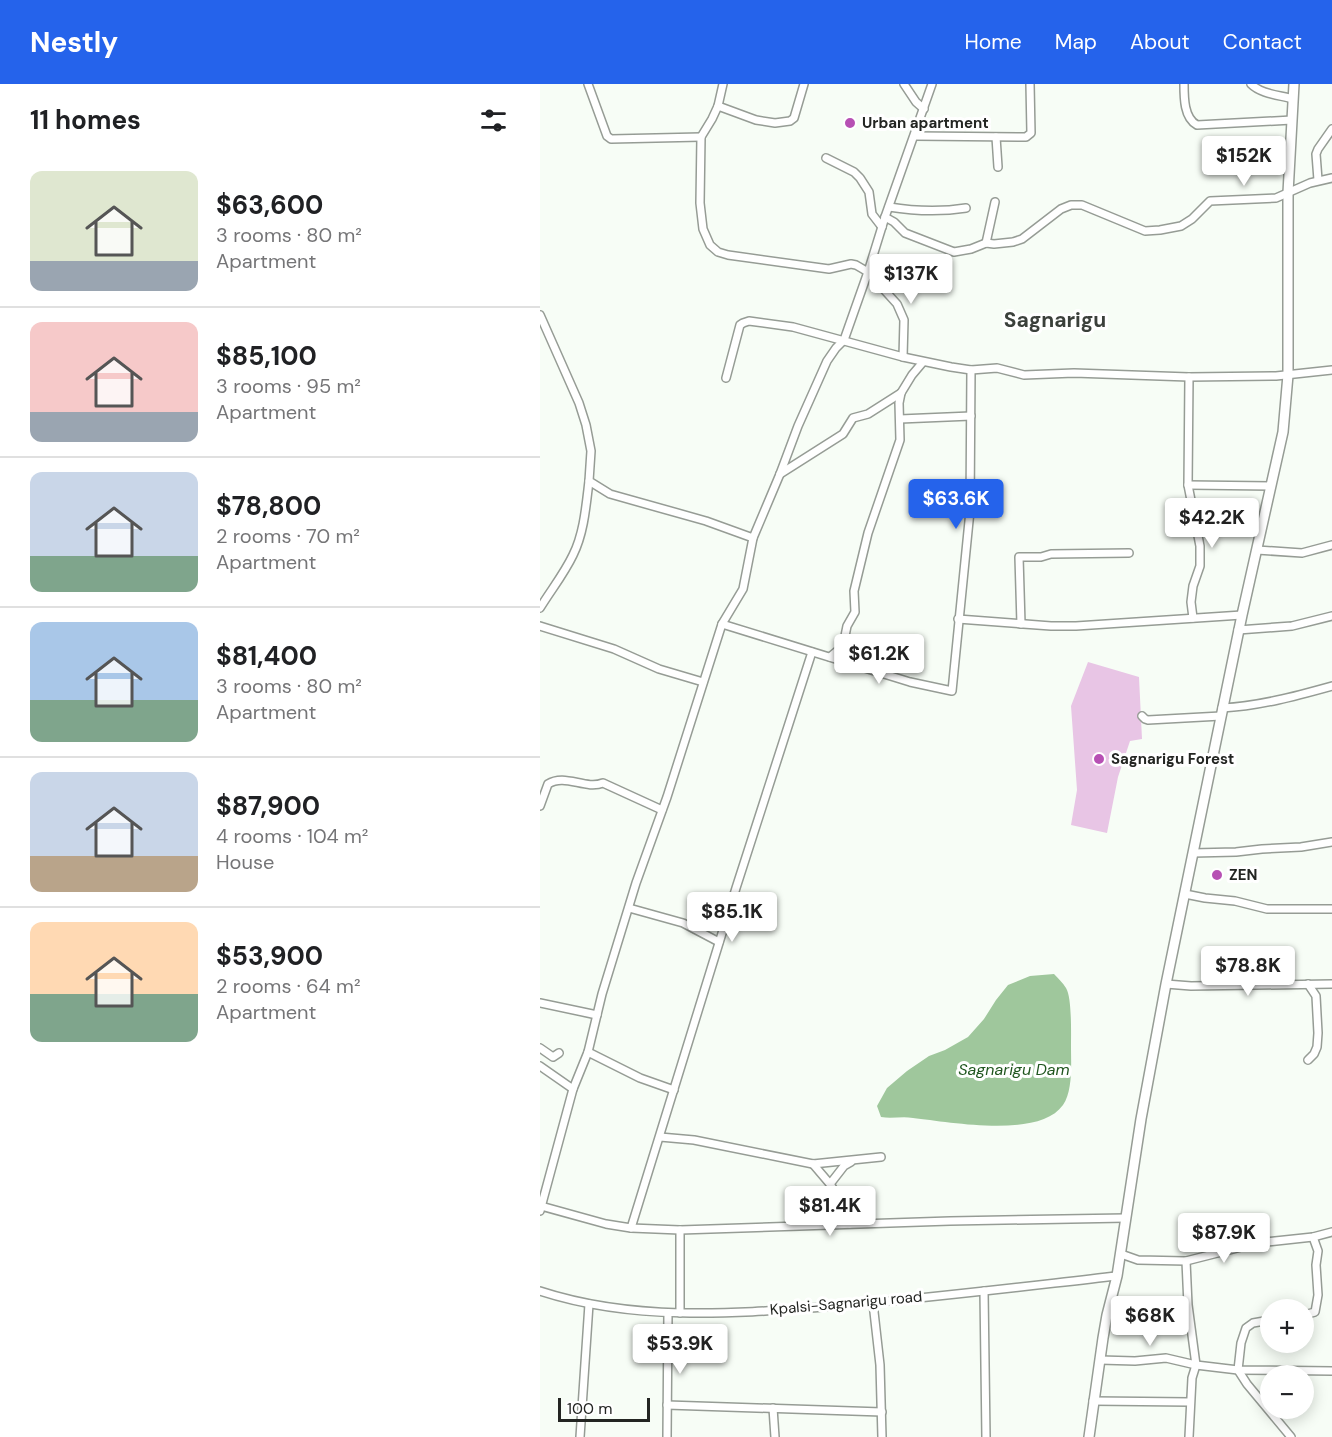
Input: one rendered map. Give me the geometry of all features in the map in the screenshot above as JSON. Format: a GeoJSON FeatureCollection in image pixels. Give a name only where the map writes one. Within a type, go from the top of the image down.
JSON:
{"type":"FeatureCollection","features":[{"type":"Feature","properties":{"kind":"street"},"geometry":{"type":"LineString","coordinates":[[588,84],[607,136],[611,139],[701,137]]}},
{"type":"Feature","properties":{"kind":"street"},"geometry":{"type":"LineString","coordinates":[[723,84],[718,106],[701,137],[700,203],[704,229],[710,245],[718,252],[728,255],[829,269],[856,265],[868,272],[897,304],[903,316],[903,357]]}},
{"type":"Feature","properties":{"kind":"street"},"geometry":{"type":"LineString","coordinates":[[718,106],[756,120],[775,123],[790,121],[794,118],[804,84]]}},
{"type":"Feature","properties":{"kind":"street"},"geometry":{"type":"LineString","coordinates":[[904,84],[916,102],[924,109]]}},
{"type":"Feature","properties":{"kind":"street"},"geometry":{"type":"LineString","coordinates":[[932,84],[844,340],[827,361],[798,426],[753,538],[743,589],[722,624],[628,908],[602,994],[588,1052],[573,1089],[541,1208],[631,1228],[680,1230],[1126,1218]]}},
{"type":"Feature","properties":{"kind":"street"},"geometry":{"type":"LineString","coordinates":[[915,135],[1026,137],[1030,133],[1030,84]]}},
{"type":"Feature","properties":{"kind":"street"},"geometry":{"type":"LineString","coordinates":[[1184,84],[1186,111],[1192,122],[1197,125],[1292,120]]}},
{"type":"Feature","properties":{"kind":"street"},"geometry":{"type":"LineString","coordinates":[[1251,84],[1262,91],[1293,99]]}},
{"type":"Feature","properties":{"kind":"street"},"geometry":{"type":"LineString","coordinates":[[1089,1437],[1107,1315],[1121,1254],[1166,984],[1221,712],[1283,432],[1288,375],[1288,193],[1294,84]]}},
{"type":"Feature","properties":{"kind":"street"},"geometry":{"type":"LineString","coordinates":[[1318,180],[1316,154],[1332,129]]}},
{"type":"Feature","properties":{"kind":"street"},"geometry":{"type":"LineString","coordinates":[[996,137],[998,167]]}},
{"type":"Feature","properties":{"kind":"street"},"geometry":{"type":"LineString","coordinates":[[826,158],[854,172],[860,178],[869,192],[872,214],[882,226]]}},
{"type":"Feature","properties":{"kind":"street"},"geometry":{"type":"LineString","coordinates":[[885,217],[905,233],[954,252],[986,243],[1013,242],[1022,239],[1061,209],[1071,206],[1082,205],[1145,231],[1160,230],[1181,226],[1196,216],[1210,201],[1276,198],[1318,180],[1332,178]]}},
{"type":"Feature","properties":{"kind":"street"},"geometry":{"type":"LineString","coordinates":[[986,243],[995,202]]}},
{"type":"Feature","properties":{"kind":"street"},"geometry":{"type":"LineString","coordinates":[[889,207],[904,210],[966,208]]}},
{"type":"Feature","properties":{"kind":"street"},"geometry":{"type":"LineString","coordinates":[[540,315],[579,403],[591,451],[584,520],[577,545],[565,569],[540,608]]}},
{"type":"Feature","properties":{"kind":"street"},"geometry":{"type":"LineString","coordinates":[[726,378],[740,325],[745,321],[793,327],[924,362],[971,370],[998,368],[1024,375],[1074,373],[1189,377],[1288,375],[1332,370]]}},
{"type":"Feature","properties":{"kind":"street"},"geometry":{"type":"LineString","coordinates":[[830,657],[843,645],[847,626],[855,612],[854,591],[868,533],[900,440],[901,393],[912,375],[924,362]]}},
{"type":"Feature","properties":{"kind":"street"},"geometry":{"type":"LineString","coordinates":[[722,624],[910,682],[952,691],[970,511],[971,370]]}},
{"type":"Feature","properties":{"kind":"street"},"geometry":{"type":"LineString","coordinates":[[1189,377],[1188,485],[1200,546],[1200,566],[1193,586],[1191,602],[1193,618]]}},
{"type":"Feature","properties":{"kind":"street"},"geometry":{"type":"LineString","coordinates":[[780,474],[843,434],[853,418],[868,414],[901,393]]}},
{"type":"Feature","properties":{"kind":"street"},"geometry":{"type":"LineString","coordinates":[[900,419],[971,416]]}},
{"type":"Feature","properties":{"kind":"street"},"geometry":{"type":"LineString","coordinates":[[589,481],[610,494],[716,524],[753,538]]}},
{"type":"Feature","properties":{"kind":"street"},"geometry":{"type":"LineString","coordinates":[[1188,485],[1271,486]]}},
{"type":"Feature","properties":{"kind":"street"},"geometry":{"type":"LineString","coordinates":[[1257,550],[1302,553],[1332,545]]}},
{"type":"Feature","properties":{"kind":"street"},"geometry":{"type":"LineString","coordinates":[[1021,624],[1019,557],[1041,557],[1051,554],[1128,553]]}},
{"type":"Feature","properties":{"kind":"street"},"geometry":{"type":"LineString","coordinates":[[958,619],[1076,626],[1242,615]]}},
{"type":"Feature","properties":{"kind":"street"},"geometry":{"type":"LineString","coordinates":[[1239,630],[1292,626],[1332,616]]}},
{"type":"Feature","properties":{"kind":"street"},"geometry":{"type":"LineString","coordinates":[[540,626],[614,649],[659,669],[703,682]]}},
{"type":"Feature","properties":{"kind":"street"},"geometry":{"type":"LineString","coordinates":[[631,1228],[812,652]]}},
{"type":"Feature","properties":{"kind":"street"},"geometry":{"type":"LineString","coordinates":[[1142,716],[1148,720],[1221,712],[1332,686]]}},
{"type":"Feature","properties":{"kind":"street"},"geometry":{"type":"LineString","coordinates":[[540,806],[548,784],[559,780],[594,786],[603,783],[662,810]]}},
{"type":"Feature","properties":{"kind":"street"},"geometry":{"type":"LineString","coordinates":[[1193,853],[1301,847],[1332,842]]}},
{"type":"Feature","properties":{"kind":"street"},"geometry":{"type":"LineString","coordinates":[[1185,894],[1235,901],[1267,909],[1332,909]]}},
{"type":"Feature","properties":{"kind":"street"},"geometry":{"type":"LineString","coordinates":[[628,908],[683,923],[719,942]]}},
{"type":"Feature","properties":{"kind":"street"},"geometry":{"type":"LineString","coordinates":[[1166,984],[1191,986],[1332,984]]}},
{"type":"Feature","properties":{"kind":"street"},"geometry":{"type":"LineString","coordinates":[[1308,984],[1316,996],[1318,1032],[1317,1047],[1308,1060]]}},
{"type":"Feature","properties":{"kind":"street"},"geometry":{"type":"LineString","coordinates":[[540,1003],[597,1015]]}},
{"type":"Feature","properties":{"kind":"street"},"geometry":{"type":"LineString","coordinates":[[540,1048],[554,1057],[559,1053]]}},
{"type":"Feature","properties":{"kind":"street"},"geometry":{"type":"LineString","coordinates":[[588,1052],[640,1078],[674,1090]]}},
{"type":"Feature","properties":{"kind":"street"},"geometry":{"type":"LineString","coordinates":[[540,1066],[573,1089]]}},
{"type":"Feature","properties":{"kind":"street"},"geometry":{"type":"LineString","coordinates":[[660,1137],[694,1140],[813,1164],[881,1157]]}},
{"type":"Feature","properties":{"kind":"street"},"geometry":{"type":"LineString","coordinates":[[830,1184],[844,1166],[856,1160]]}},
{"type":"Feature","properties":{"kind":"street"},"geometry":{"type":"LineString","coordinates":[[813,1164],[837,1195],[850,1224]]}},
{"type":"Feature","properties":{"kind":"street"},"geometry":{"type":"LineString","coordinates":[[680,1230],[680,1313]]}},
{"type":"Feature","properties":{"kind":"street"},"geometry":{"type":"LineString","coordinates":[[1121,1254],[1138,1260],[1186,1261],[1257,1243],[1313,1237],[1332,1232]]}},
{"type":"Feature","properties":{"kind":"street"},"geometry":{"type":"LineString","coordinates":[[1313,1237],[1318,1251],[1316,1265],[1318,1295],[1314,1312]]}},
{"type":"Feature","properties":{"kind":"street"},"geometry":{"type":"LineString","coordinates":[[1186,1261],[1189,1315],[1196,1365],[1192,1378],[1189,1437]]}},
{"type":"Feature","properties":{"kind":"street","name":"Kpalsi-Sagnarigu road"},"geometry":{"type":"LineString","coordinates":[[540,1291],[589,1304],[634,1311],[680,1313],[873,1303],[1117,1276]]}},
{"type":"Feature","properties":{"kind":"street"},"geometry":{"type":"LineString","coordinates":[[984,1291],[986,1437]]}},
{"type":"Feature","properties":{"kind":"street"},"geometry":{"type":"LineString","coordinates":[[873,1303],[880,1365],[882,1437]]}},
{"type":"Feature","properties":{"kind":"street"},"geometry":{"type":"LineString","coordinates":[[580,1437],[589,1304]]}},
{"type":"Feature","properties":{"kind":"street"},"geometry":{"type":"LineString","coordinates":[[666,1437],[668,1313]]}},
{"type":"Feature","properties":{"kind":"street"},"geometry":{"type":"LineString","coordinates":[[1260,1322],[1246,1328],[1241,1342],[1238,1370],[1246,1384],[1291,1437]]}},
{"type":"Feature","properties":{"kind":"street"},"geometry":{"type":"LineString","coordinates":[[1100,1360],[1166,1358],[1196,1365],[1238,1370],[1332,1371]]}},
{"type":"Feature","properties":{"kind":"street"},"geometry":{"type":"LineString","coordinates":[[1094,1401],[1190,1402]]}},
{"type":"Feature","properties":{"kind":"street"},"geometry":{"type":"LineString","coordinates":[[667,1405],[882,1412]]}},
{"type":"Feature","properties":{"kind":"street"},"geometry":{"type":"LineString","coordinates":[[773,1408],[775,1437]]}},
{"type":"Feature","properties":{"kind":"shaded area","name":"Sagnarigu Forest"},"geometry":{"type":"Polygon","coordinates":[[[1088,662],[1139,677],[1142,739],[1130,741],[1118,777],[1107,833],[1071,825],[1077,790],[1071,706],[1088,662]]]}},
{"type":"Feature","properties":{"kind":"water","name":"Sagnarigu Dam"},"geometry":{"type":"Polygon","coordinates":[[[1054,974],[1068,993],[1071,1068],[1066,1099],[1063,1105],[1051,1115],[1035,1122],[993,1126],[909,1117],[881,1117],[877,1106],[887,1088],[929,1056],[968,1037],[1008,985],[1030,976],[1054,974]]]}},
{"type":"Feature","properties":{"kind":"place","name":"Urban apartment"},"geometry":{"type":"Point","coordinates":[850,123]}},
{"type":"Feature","properties":{"kind":"place","name":"Sagnarigu Forest"},"geometry":{"type":"Point","coordinates":[1099,759]}},
{"type":"Feature","properties":{"kind":"place","name":"ZEN"},"geometry":{"type":"Point","coordinates":[1217,875]}},
{"type":"Feature","properties":{"kind":"district","name":"Sagnarigu"},"geometry":{"type":"Point","coordinates":[1055,320]}}]}
